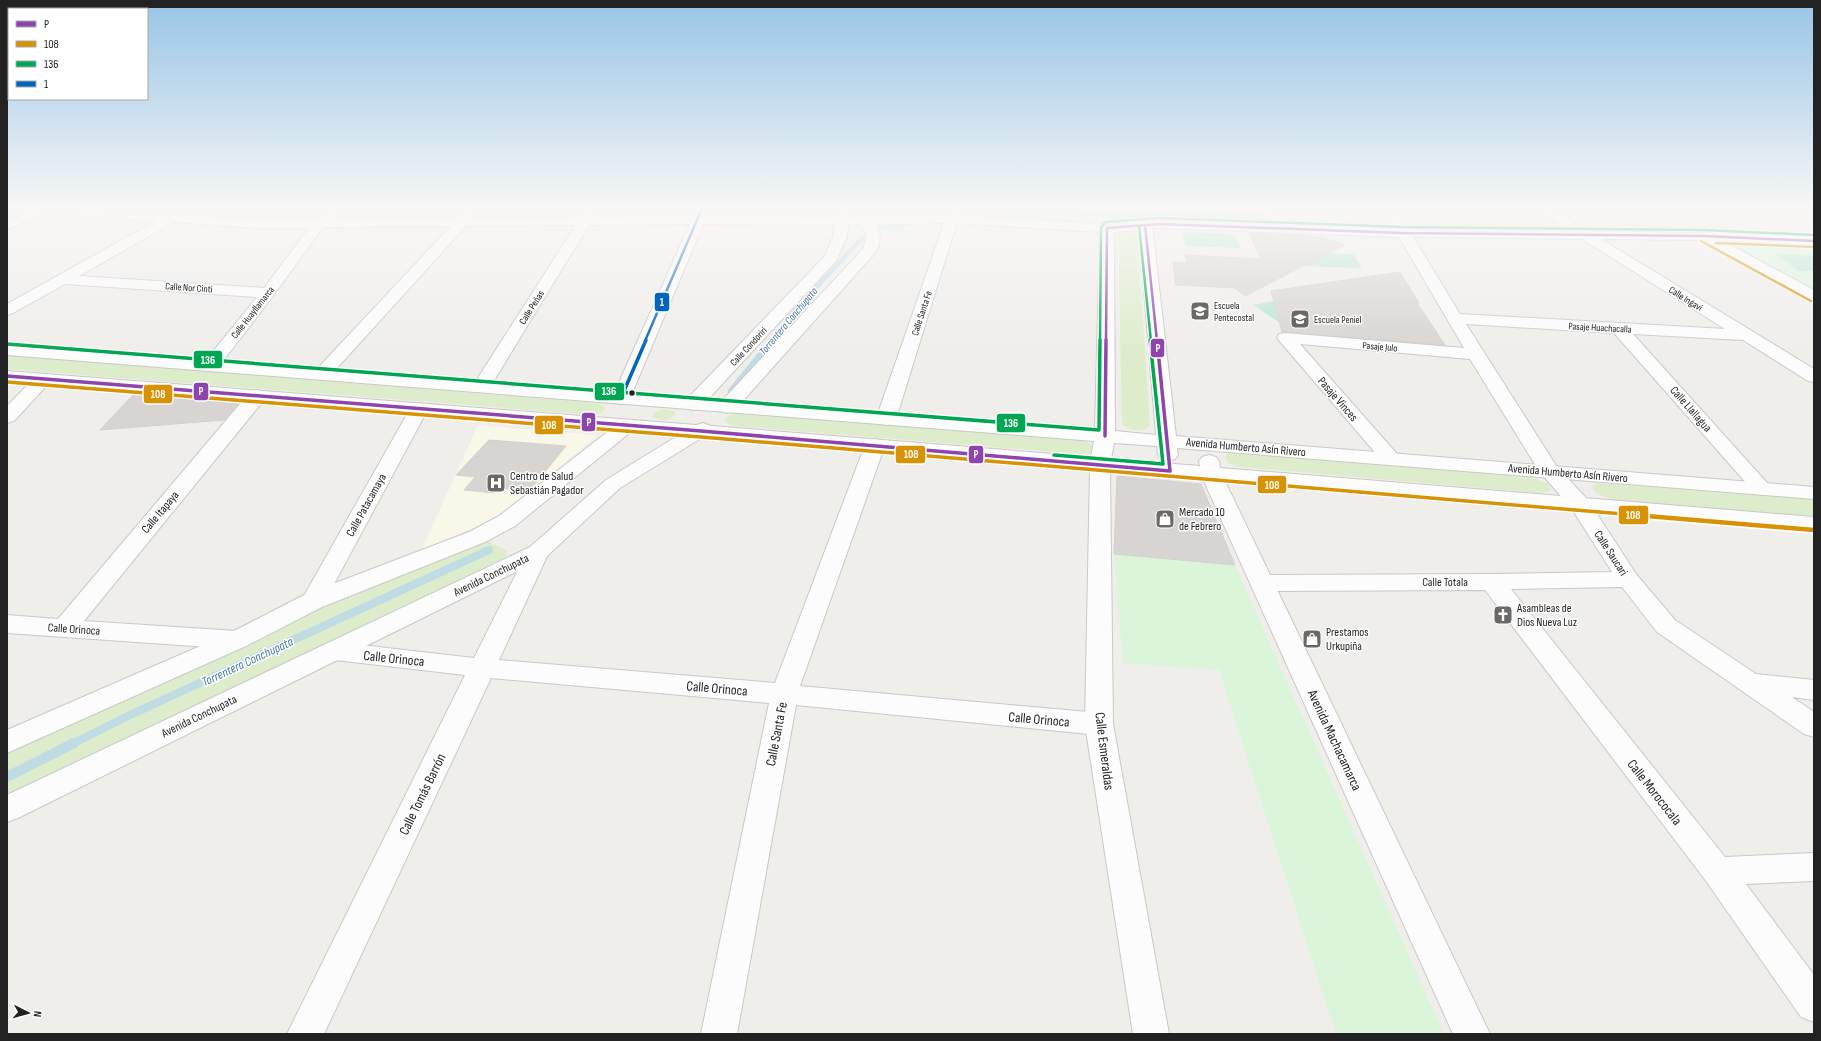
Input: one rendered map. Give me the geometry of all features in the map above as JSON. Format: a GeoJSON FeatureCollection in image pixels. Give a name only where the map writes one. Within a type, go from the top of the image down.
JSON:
{"type":"FeatureCollection","features":[{"type":"Feature","properties":{"kind":"street"},"geometry":{"type":"LineString","coordinates":[[7,310],[106,255]]}},
{"type":"Feature","properties":{"kind":"street","name":"Calle Huayllamarca"},"geometry":{"type":"LineString","coordinates":[[211,365],[296,255]]}},
{"type":"Feature","properties":{"kind":"street"},"geometry":{"type":"LineString","coordinates":[[322,374],[432,255]]}},
{"type":"Feature","properties":{"kind":"street","name":"Calle Peñas"},"geometry":{"type":"LineString","coordinates":[[481,387],[564,255]]}},
{"type":"Feature","properties":{"kind":"street"},"geometry":{"type":"LineString","coordinates":[[7,742],[237,640],[313,601],[477,537],[507,521],[620,424],[621,398],[682,255]]}},
{"type":"Feature","properties":{"kind":"street","name":"Calle Condoriri"},"geometry":{"type":"LineString","coordinates":[[693,404],[831,258],[832,255]]}},
{"type":"Feature","properties":{"kind":"street","name":"Avenida Conchupata"},"geometry":{"type":"LineString","coordinates":[[7,809],[335,652],[538,552],[613,484],[701,431],[727,406],[795,334],[866,255]]}},
{"type":"Feature","properties":{"kind":"street","name":"Calle Santa Fe"},"geometry":{"type":"LineString","coordinates":[[886,419],[940,255]]}},
{"type":"Feature","properties":{"kind":"street"},"geometry":{"type":"LineString","coordinates":[[1100,465],[1105,436],[1107,255]]}},
{"type":"Feature","properties":{"kind":"street"},"geometry":{"type":"LineString","coordinates":[[1148,255],[1170,471]]}},
{"type":"Feature","properties":{"kind":"street","name":"Calle Saucari"},"geometry":{"type":"LineString","coordinates":[[1415,255],[1549,471],[1580,505],[1628,579],[1666,626],[1748,683],[1814,726]]}},
{"type":"Feature","properties":{"kind":"street","name":"Calle Ingavi"},"geometry":{"type":"LineString","coordinates":[[1617,255],[1814,377]]}},
{"type":"Feature","properties":{"kind":"street"},"geometry":{"type":"LineString","coordinates":[[1738,255],[1814,296]]}},
{"type":"Feature","properties":{"kind":"street","name":"Calle Nor Cinti"},"geometry":{"type":"LineString","coordinates":[[62,279],[268,293]]}},
{"type":"Feature","properties":{"kind":"street","name":"Pasaje Huachacalla"},"geometry":{"type":"LineString","coordinates":[[1455,319],[1745,335]]}},
{"type":"Feature","properties":{"kind":"street","name":"Calle Llallagua"},"geometry":{"type":"LineString","coordinates":[[1620,329],[1762,489]]}},
{"type":"Feature","properties":{"kind":"street","name":"Pasaje Julo"},"geometry":{"type":"LineString","coordinates":[[1285,338],[1476,354]]}},
{"type":"Feature","properties":{"kind":"street","name":"Pasaje Vinces"},"geometry":{"type":"LineString","coordinates":[[1285,338],[1391,459]]}},
{"type":"Feature","properties":{"kind":"street","name":"Avenida Humberto Asín Rivero"},"geometry":{"type":"LineString","coordinates":[[7,350],[1166,440],[1814,493]]}},
{"type":"Feature","properties":{"kind":"street"},"geometry":{"type":"LineString","coordinates":[[7,376],[620,424],[1814,524]]}},
{"type":"Feature","properties":{"kind":"street"},"geometry":{"type":"LineString","coordinates":[[7,417],[43,379]]}},
{"type":"Feature","properties":{"kind":"street","name":"Calle Itapaya"},"geometry":{"type":"LineString","coordinates":[[63,629],[257,396]]}},
{"type":"Feature","properties":{"kind":"street","name":"Calle Patacamaya"},"geometry":{"type":"LineString","coordinates":[[313,601],[419,409]]}},
{"type":"Feature","properties":{"kind":"street","name":"Avenida Machacamarca"},"geometry":{"type":"LineString","coordinates":[[1206,444],[1211,474],[1472,1034]]}},
{"type":"Feature","properties":{"kind":"street","name":"Calle Santa Fe"},"geometry":{"type":"LineString","coordinates":[[719,1034],[784,694],[875,445]]}},
{"type":"Feature","properties":{"kind":"street","name":"Calle Esmeraldas"},"geometry":{"type":"LineString","coordinates":[[1100,465],[1099,724],[1151,1034]]}},
{"type":"Feature","properties":{"kind":"street","name":"Calle Tomás Barrón"},"geometry":{"type":"LineString","coordinates":[[305,1034],[538,552]]}},
{"type":"Feature","properties":{"kind":"street","name":"Calle Totala"},"geometry":{"type":"LineString","coordinates":[[1262,583],[1492,582],[1628,579]]}},
{"type":"Feature","properties":{"kind":"street","name":"Calle Morococala"},"geometry":{"type":"LineString","coordinates":[[1492,582],[1717,872],[1814,1004]]}},
{"type":"Feature","properties":{"kind":"street","name":"Calle Orinoca"},"geometry":{"type":"LineString","coordinates":[[7,624],[237,640]]}},
{"type":"Feature","properties":{"kind":"street","name":"Calle Orinoca"},"geometry":{"type":"LineString","coordinates":[[335,652],[483,668],[784,694],[1099,724]]}},
{"type":"Feature","properties":{"kind":"street"},"geometry":{"type":"LineString","coordinates":[[1748,683],[1814,690]]}},
{"type":"Feature","properties":{"kind":"street"},"geometry":{"type":"LineString","coordinates":[[1717,872],[1814,867]]}},
{"type":"Feature","properties":{"kind":"shaded area","name":"Centro de Salud Sebastián Pagador"},"geometry":{"type":"Polygon","coordinates":[[[478,425],[598,435],[531,491],[491,521],[422,549],[478,425]]]}},
{"type":"Feature","properties":{"kind":"green space"},"geometry":{"type":"Polygon","coordinates":[[[1118,255],[1138,255],[1150,424],[1146,429],[1134,430],[1127,428],[1122,422],[1118,255]]]}},
{"type":"Feature","properties":{"kind":"green space"},"geometry":{"type":"Polygon","coordinates":[[[1294,255],[1353,255],[1362,268],[1301,266],[1294,255]]]}},
{"type":"Feature","properties":{"kind":"green space"},"geometry":{"type":"Polygon","coordinates":[[[1747,255],[1814,255],[1814,290],[1747,255]]]}},
{"type":"Feature","properties":{"kind":"green space"},"geometry":{"type":"Polygon","coordinates":[[[1777,255],[1814,256],[1814,271],[1799,271],[1777,255]]]}},
{"type":"Feature","properties":{"kind":"green space"},"geometry":{"type":"Polygon","coordinates":[[[1306,295],[1282,324],[1253,305],[1306,295]]]}},
{"type":"Feature","properties":{"kind":"green space"},"geometry":{"type":"Polygon","coordinates":[[[7,355],[596,403],[605,408],[604,411],[596,415],[7,369],[7,355]]]}},
{"type":"Feature","properties":{"kind":"green space"},"geometry":{"type":"Polygon","coordinates":[[[663,409],[675,411],[675,415],[665,421],[653,418],[652,416],[655,412],[663,409]]]}},
{"type":"Feature","properties":{"kind":"green space"},"geometry":{"type":"Polygon","coordinates":[[[741,413],[1081,440],[1090,443],[1094,448],[1090,453],[1081,454],[734,426],[726,423],[725,418],[732,414],[741,413]]]}},
{"type":"Feature","properties":{"kind":"green space"},"geometry":{"type":"Polygon","coordinates":[[[1237,452],[1531,477],[1547,483],[1551,489],[1550,491],[1541,493],[1240,467],[1230,464],[1225,458],[1228,453],[1237,452]]]}},
{"type":"Feature","properties":{"kind":"green space"},"geometry":{"type":"Polygon","coordinates":[[[1597,483],[1814,499],[1814,516],[1617,501],[1597,494],[1592,487],[1597,483]]]}},
{"type":"Feature","properties":{"kind":"green space"},"geometry":{"type":"Polygon","coordinates":[[[479,542],[490,542],[507,551],[506,558],[7,803],[7,750],[296,616],[479,542]]]}},
{"type":"Feature","properties":{"kind":"green space"},"geometry":{"type":"Polygon","coordinates":[[[1114,554],[1235,565],[1444,1034],[1336,1034],[1219,670],[1123,663],[1114,554]]]}},
{"type":"Feature","properties":{"kind":"building"},"geometry":{"type":"Polygon","coordinates":[[[1185,255],[1261,259],[1259,255],[1325,255],[1245,296],[1235,288],[1176,285],[1173,262],[1187,263],[1185,255]]]}},
{"type":"Feature","properties":{"kind":"building"},"geometry":{"type":"Polygon","coordinates":[[[1400,272],[1419,303],[1417,303],[1445,345],[1282,332],[1271,291],[1400,272]]]}},
{"type":"Feature","properties":{"kind":"building"},"geometry":{"type":"Polygon","coordinates":[[[133,395],[238,404],[224,420],[100,430],[133,395]]]}},
{"type":"Feature","properties":{"kind":"building"},"geometry":{"type":"Polygon","coordinates":[[[489,440],[566,446],[530,490],[498,488],[494,493],[464,490],[475,477],[456,475],[489,440]]]}},
{"type":"Feature","properties":{"kind":"building","name":"Mercado 10 de Febrero"},"geometry":{"type":"Polygon","coordinates":[[[1117,476],[1201,484],[1235,565],[1114,554],[1117,476]]]}},
{"type":"Feature","properties":{"kind":"waterway","name":"Torrentera Conchupata"},"geometry":{"type":"LineString","coordinates":[[771,341],[798,307],[847,255]]}},
{"type":"Feature","properties":{"kind":"waterway","name":"Torrentera Conchupata"},"geometry":{"type":"LineString","coordinates":[[731,391],[772,340]]}},
{"type":"Feature","properties":{"kind":"waterway","name":"Torrentera Conchupata"},"geometry":{"type":"LineString","coordinates":[[74,743],[130,715],[489,550]]}},
{"type":"Feature","properties":{"kind":"waterway","name":"Torrentera Conchupata"},"geometry":{"type":"LineString","coordinates":[[7,777],[74,743]]}},
{"type":"Feature","properties":{"kind":"transit line","name":"1"},"geometry":{"type":"LineString","coordinates":[[621,398],[682,255]]}},
{"type":"Feature","properties":{"kind":"transit line","name":"136"},"geometry":{"type":"LineString","coordinates":[[7,344],[1099,430],[1101,255]]}},
{"type":"Feature","properties":{"kind":"transit line","name":"P"},"geometry":{"type":"LineString","coordinates":[[1105,436],[1107,255]]}},
{"type":"Feature","properties":{"kind":"transit line","name":"136"},"geometry":{"type":"LineString","coordinates":[[1054,455],[1163,464],[1142,255]]}},
{"type":"Feature","properties":{"kind":"transit line","name":"P"},"geometry":{"type":"LineString","coordinates":[[1148,255],[1170,471]]}},
{"type":"Feature","properties":{"kind":"transit line","name":"108"},"geometry":{"type":"LineString","coordinates":[[1726,255],[1811,301]]}},
{"type":"Feature","properties":{"kind":"transit line","name":"P"},"geometry":{"type":"LineString","coordinates":[[7,376],[701,431],[1170,471]]}},
{"type":"Feature","properties":{"kind":"transit line","name":"108"},"geometry":{"type":"LineString","coordinates":[[7,382],[701,437],[1814,530]]}},
{"type":"Feature","properties":{"kind":"place","name":"Escuela Pentecostal"},"geometry":{"type":"Point","coordinates":[1200,311]}},
{"type":"Feature","properties":{"kind":"place","name":"Escuela Peniel"},"geometry":{"type":"Point","coordinates":[1300,319]}},
{"type":"Feature","properties":{"kind":"place","name":"Centro de Salud Sebastián Pagador"},"geometry":{"type":"Point","coordinates":[496,483]}},
{"type":"Feature","properties":{"kind":"place","name":"Mercado 10 de Febrero"},"geometry":{"type":"Point","coordinates":[1165,519]}},
{"type":"Feature","properties":{"kind":"place","name":"Asambleas de Dios Nueva Luz"},"geometry":{"type":"Point","coordinates":[1503,615]}},
{"type":"Feature","properties":{"kind":"place","name":"Prestamos Urkupiña"},"geometry":{"type":"Point","coordinates":[1312,639]}}]}
